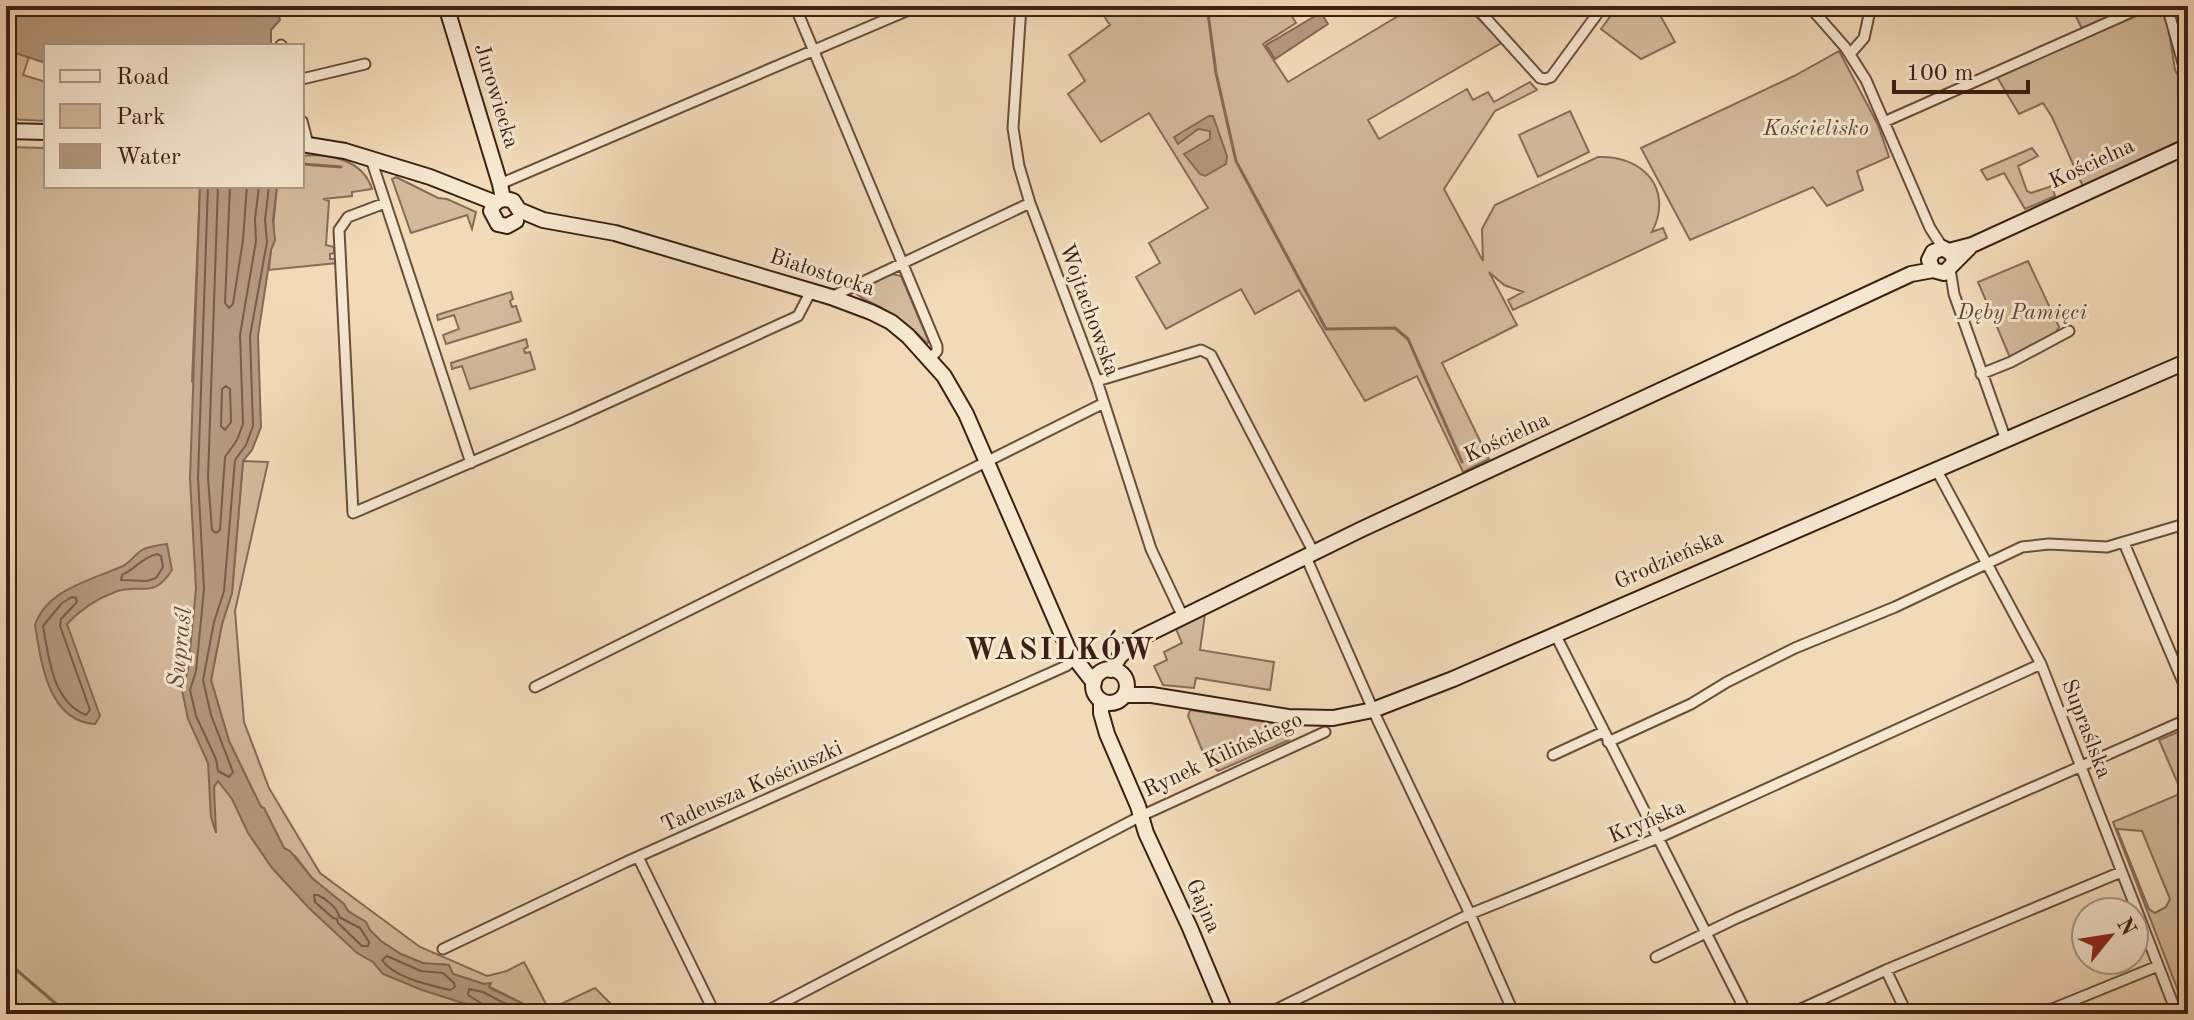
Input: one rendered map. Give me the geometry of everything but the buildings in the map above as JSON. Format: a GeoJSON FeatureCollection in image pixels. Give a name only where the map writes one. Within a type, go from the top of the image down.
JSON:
{"type":"FeatureCollection","features":[{"type":"Feature","properties":{"kind":"main road","name":"Jurowiecka"},"geometry":{"type":"LineString","coordinates":[[446,6],[498,199]]}},
{"type":"Feature","properties":{"kind":"main road"},"geometry":{"type":"LineString","coordinates":[[6,131],[44,132]]}},
{"type":"Feature","properties":{"kind":"main road"},"geometry":{"type":"LineString","coordinates":[[305,144],[430,177],[471,195],[476,202],[498,199],[513,201],[517,216],[507,226],[498,224],[498,199]]}},
{"type":"Feature","properties":{"kind":"main road","name":"Kościelna"},"geometry":{"type":"LineString","coordinates":[[1111,685],[1126,651],[1140,638],[1310,555],[2188,146]]}},
{"type":"Feature","properties":{"kind":"main road","name":"Białostocka"},"geometry":{"type":"LineString","coordinates":[[517,216],[532,222],[543,220],[615,233],[831,297],[891,322],[930,359],[959,401],[1056,621],[1077,661]]}},
{"type":"Feature","properties":{"kind":"main road","name":"Grodzieńska"},"geometry":{"type":"LineString","coordinates":[[1111,685],[1152,695],[1303,718],[1333,718],[1373,710],[2188,361]]}},
{"type":"Feature","properties":{"kind":"main road"},"geometry":{"type":"LineString","coordinates":[[1077,661],[1111,685]]}},
{"type":"Feature","properties":{"kind":"main road","name":"Rynek Kilińskiego"},"geometry":{"type":"LineString","coordinates":[[1111,685],[1104,725],[1141,816]]}},
{"type":"Feature","properties":{"kind":"main road","name":"Gajna"},"geometry":{"type":"LineString","coordinates":[[1141,816],[1226,1014]]}},
{"type":"Feature","properties":{"kind":"street"},"geometry":{"type":"LineString","coordinates":[[795,6],[937,346],[930,359]]}},
{"type":"Feature","properties":{"kind":"street"},"geometry":{"type":"LineString","coordinates":[[498,199],[814,50],[918,6]]}},
{"type":"Feature","properties":{"kind":"street","name":"Wojtachowska"},"geometry":{"type":"LineString","coordinates":[[1021,6],[1013,128],[1019,166],[1097,381],[1151,549],[1183,617]]}},
{"type":"Feature","properties":{"kind":"street"},"geometry":{"type":"LineString","coordinates":[[1475,6],[1540,78],[1547,79],[1603,6]]}},
{"type":"Feature","properties":{"kind":"street"},"geometry":{"type":"LineString","coordinates":[[1809,6],[1850,54],[1866,80],[1930,228],[2006,440]]}},
{"type":"Feature","properties":{"kind":"street"},"geometry":{"type":"LineString","coordinates":[[1850,54],[1864,38],[1871,6]]}},
{"type":"Feature","properties":{"kind":"street"},"geometry":{"type":"LineString","coordinates":[[1884,122],[2145,6]]}},
{"type":"Feature","properties":{"kind":"street"},"geometry":{"type":"LineString","coordinates":[[2167,6],[2188,81]]}},
{"type":"Feature","properties":{"kind":"street"},"geometry":{"type":"LineString","coordinates":[[304,79],[365,64]]}},
{"type":"Feature","properties":{"kind":"street"},"geometry":{"type":"LineString","coordinates":[[371,159],[471,463]]}},
{"type":"Feature","properties":{"kind":"street"},"geometry":{"type":"LineString","coordinates":[[385,203],[348,217],[339,230],[353,513],[798,316],[811,291]]}},
{"type":"Feature","properties":{"kind":"street"},"geometry":{"type":"LineString","coordinates":[[831,297],[1030,203]]}},
{"type":"Feature","properties":{"kind":"street"},"geometry":{"type":"LineString","coordinates":[[1981,374],[2069,331]]}},
{"type":"Feature","properties":{"kind":"street"},"geometry":{"type":"LineString","coordinates":[[1097,381],[1201,350],[1211,355],[1310,555],[1373,710],[1514,1014]]}},
{"type":"Feature","properties":{"kind":"street"},"geometry":{"type":"LineString","coordinates":[[535,687],[1104,403]]}},
{"type":"Feature","properties":{"kind":"street","name":"Supraślska"},"geometry":{"type":"LineString","coordinates":[[1936,469],[2041,664],[2177,1014]]}},
{"type":"Feature","properties":{"kind":"street"},"geometry":{"type":"LineString","coordinates":[[1553,755],[1691,704],[1795,648],[1895,607],[2022,547],[2049,544],[2107,547],[2188,523]]}},
{"type":"Feature","properties":{"kind":"street"},"geometry":{"type":"LineString","coordinates":[[2124,543],[2188,694]]}},
{"type":"Feature","properties":{"kind":"street"},"geometry":{"type":"LineString","coordinates":[[1555,634],[1747,1014]]}},
{"type":"Feature","properties":{"kind":"street","name":"Tadeusza Kościuszki"},"geometry":{"type":"LineString","coordinates":[[443,949],[638,857],[1077,661]]}},
{"type":"Feature","properties":{"kind":"street","name":"Kryńska"},"geometry":{"type":"LineString","coordinates":[[1267,1014],[1470,914],[1657,838],[2041,664]]}},
{"type":"Feature","properties":{"kind":"street"},"geometry":{"type":"LineString","coordinates":[[1656,957],[2188,719]]}},
{"type":"Feature","properties":{"kind":"street","name":"Rynek Kilińskiego"},"geometry":{"type":"LineString","coordinates":[[1141,816],[1325,732]]}},
{"type":"Feature","properties":{"kind":"street"},"geometry":{"type":"LineString","coordinates":[[761,1014],[780,1010],[1141,816]]}},
{"type":"Feature","properties":{"kind":"street"},"geometry":{"type":"LineString","coordinates":[[638,857],[715,1014]]}},
{"type":"Feature","properties":{"kind":"street"},"geometry":{"type":"LineString","coordinates":[[1790,1014],[1886,970],[2121,872]]}},
{"type":"Feature","properties":{"kind":"street"},"geometry":{"type":"LineString","coordinates":[[2040,1014],[2158,966]]}},
{"type":"Feature","properties":{"kind":"street"},"geometry":{"type":"LineString","coordinates":[[1886,970],[1907,1014]]}},
{"type":"Feature","properties":{"kind":"street"},"geometry":{"type":"LineString","coordinates":[[1811,1004],[1815,1014]]}},
{"type":"Feature","properties":{"kind":"green space"},"geometry":{"type":"Polygon","coordinates":[[[1106,6],[1286,6],[1296,23],[1263,44],[1288,82],[1415,6],[1465,6],[1503,42],[1368,120],[1379,139],[1467,89],[1473,100],[1488,92],[1494,102],[1530,82],[1537,90],[1495,111],[1444,189],[1483,261],[1482,229],[1495,205],[1598,157],[1629,162],[1650,178],[1659,202],[1652,232],[1663,228],[1667,238],[1513,310],[1508,300],[1523,292],[1504,285],[1489,272],[1517,325],[1442,363],[1489,459],[1463,472],[1417,376],[1365,401],[1299,290],[1255,314],[1241,289],[1166,329],[1136,277],[1160,263],[1149,243],[1208,208],[1149,113],[1101,142],[1068,94],[1085,81],[1069,55],[1110,25],[1100,10],[1106,6]]]}},
{"type":"Feature","properties":{"kind":"green space"},"geometry":{"type":"Polygon","coordinates":[[[1618,6],[1655,6],[1675,42],[1641,59],[1601,29],[1618,6]]]}},
{"type":"Feature","properties":{"kind":"green space"},"geometry":{"type":"Polygon","coordinates":[[[2071,6],[2137,6],[2084,33],[2071,6]]]}},
{"type":"Feature","properties":{"kind":"green space"},"geometry":{"type":"Polygon","coordinates":[[[2156,6],[2165,6],[2175,70],[2188,95],[2188,146],[2085,191],[2043,103],[2019,114],[1997,77],[2156,6]]]}},
{"type":"Feature","properties":{"kind":"green space"},"geometry":{"type":"Polygon","coordinates":[[[6,50],[29,57],[23,75],[44,81],[44,121],[6,119],[6,50]]]}},
{"type":"Feature","properties":{"kind":"green space","name":"Kościelisko"},"geometry":{"type":"Polygon","coordinates":[[[1839,51],[1878,125],[1889,157],[1857,171],[1863,190],[1827,206],[1813,187],[1690,240],[1641,148],[1794,76],[1839,51]]]}},
{"type":"Feature","properties":{"kind":"green space"},"geometry":{"type":"Polygon","coordinates":[[[1570,111],[1589,152],[1538,177],[1519,135],[1570,111]]]}},
{"type":"Feature","properties":{"kind":"green space"},"geometry":{"type":"Polygon","coordinates":[[[6,147],[44,148],[44,188],[200,188],[192,381],[201,394],[201,594],[190,696],[266,840],[364,942],[535,1014],[6,1014],[6,147]]]}},
{"type":"Feature","properties":{"kind":"green space"},"geometry":{"type":"Polygon","coordinates":[[[2032,148],[2038,156],[2018,166],[2027,191],[2031,193],[2052,186],[2055,196],[2025,209],[2004,173],[1987,180],[1981,170],[2032,148]]]}},
{"type":"Feature","properties":{"kind":"green space"},"geometry":{"type":"Polygon","coordinates":[[[304,156],[334,157],[361,171],[372,189],[352,192],[352,196],[323,199],[329,201],[326,245],[334,247],[330,259],[337,259],[337,263],[269,270],[277,188],[304,188],[304,156]]]}},
{"type":"Feature","properties":{"kind":"green space"},"geometry":{"type":"Polygon","coordinates":[[[396,177],[438,198],[476,212],[472,229],[467,215],[411,233],[392,179],[396,177]]]}},
{"type":"Feature","properties":{"kind":"green space","name":"Dęby Pamięci"},"geometry":{"type":"Polygon","coordinates":[[[2028,261],[2059,327],[2055,334],[2011,360],[1978,282],[2028,261]]]}},
{"type":"Feature","properties":{"kind":"green space"},"geometry":{"type":"Polygon","coordinates":[[[891,274],[901,276],[929,342],[896,316],[855,292],[891,274]]]}},
{"type":"Feature","properties":{"kind":"green space"},"geometry":{"type":"Polygon","coordinates":[[[511,292],[512,307],[516,306],[521,321],[446,344],[443,335],[459,329],[454,315],[438,320],[437,315],[511,292]]]}},
{"type":"Feature","properties":{"kind":"green space"},"geometry":{"type":"Polygon","coordinates":[[[526,339],[528,347],[524,349],[525,353],[530,352],[535,369],[470,389],[462,366],[452,369],[451,363],[526,339]]]}},
{"type":"Feature","properties":{"kind":"green space"},"geometry":{"type":"Polygon","coordinates":[[[243,461],[268,462],[235,611],[244,722],[269,788],[320,873],[420,947],[487,976],[507,971],[524,962],[546,1004],[559,1005],[595,988],[621,1014],[561,1014],[560,1011],[534,1009],[484,984],[453,974],[444,964],[435,965],[406,957],[380,940],[284,848],[229,741],[211,680],[222,624],[232,593],[243,461]]]}},
{"type":"Feature","properties":{"kind":"green space"},"geometry":{"type":"Polygon","coordinates":[[[1205,614],[1200,650],[1274,662],[1270,690],[1196,678],[1194,688],[1163,685],[1154,666],[1167,660],[1164,652],[1182,643],[1176,629],[1205,614]]]}},
{"type":"Feature","properties":{"kind":"green space"},"geometry":{"type":"Polygon","coordinates":[[[1190,710],[1285,725],[1291,736],[1289,740],[1218,771],[1207,762],[1188,716],[1190,710]]]}},
{"type":"Feature","properties":{"kind":"green space"},"geometry":{"type":"Polygon","coordinates":[[[2188,728],[2188,1014],[2150,918],[2150,910],[2155,913],[2166,907],[2170,899],[2142,831],[2117,829],[2142,896],[2113,822],[2182,793],[2159,740],[2188,728]]]}},
{"type":"Feature","properties":{"kind":"water"},"geometry":{"type":"Polygon","coordinates":[[[6,6],[276,6],[280,20],[271,30],[271,44],[44,44],[44,62],[6,50],[6,6]]]}},
{"type":"Feature","properties":{"kind":"water"},"geometry":{"type":"Polygon","coordinates":[[[1317,15],[1323,16],[1328,24],[1275,59],[1266,45],[1317,15]]]}},
{"type":"Feature","properties":{"kind":"water"},"geometry":{"type":"Polygon","coordinates":[[[1213,116],[1227,156],[1226,164],[1205,176],[1184,154],[1210,139],[1210,131],[1198,129],[1178,144],[1174,137],[1213,116]]]}},
{"type":"Feature","properties":{"kind":"water"},"geometry":{"type":"Polygon","coordinates":[[[200,188],[277,188],[273,220],[275,240],[258,336],[261,427],[252,450],[243,461],[232,593],[222,624],[211,680],[229,741],[284,848],[348,911],[366,922],[381,941],[423,963],[449,965],[453,974],[484,984],[491,983],[489,987],[493,990],[531,1008],[553,1009],[561,1014],[482,1014],[472,1006],[383,974],[309,908],[272,868],[248,833],[232,799],[218,781],[214,787],[216,833],[211,817],[208,763],[188,719],[182,690],[188,670],[196,589],[190,478],[200,188]]]}},
{"type":"Feature","properties":{"kind":"water"},"geometry":{"type":"Polygon","coordinates":[[[167,544],[172,570],[158,585],[146,589],[124,589],[108,595],[89,605],[67,624],[100,716],[95,724],[79,720],[66,712],[49,686],[35,625],[41,613],[49,603],[72,587],[123,566],[145,549],[167,544]]]}},
{"type":"Feature","properties":{"kind":"waterway"},"geometry":{"type":"LineString","coordinates":[[1207,6],[1216,73],[1236,161],[1326,329],[1395,328],[1408,339],[1462,462]]}},
{"type":"Feature","properties":{"kind":"waterway"},"geometry":{"type":"LineString","coordinates":[[304,164],[341,167]]}},
{"type":"Feature","properties":{"kind":"waterway"},"geometry":{"type":"LineString","coordinates":[[6,961],[68,1014]]}},
{"type":"Feature","properties":{"kind":"district","name":"WASILKÓW"},"geometry":{"type":"Point","coordinates":[1060,651]}},
{"type":"Feature","properties":{"kind":"water label","name":"Supraśl"},"geometry":{"type":"Point","coordinates":[181,648]}}]}
